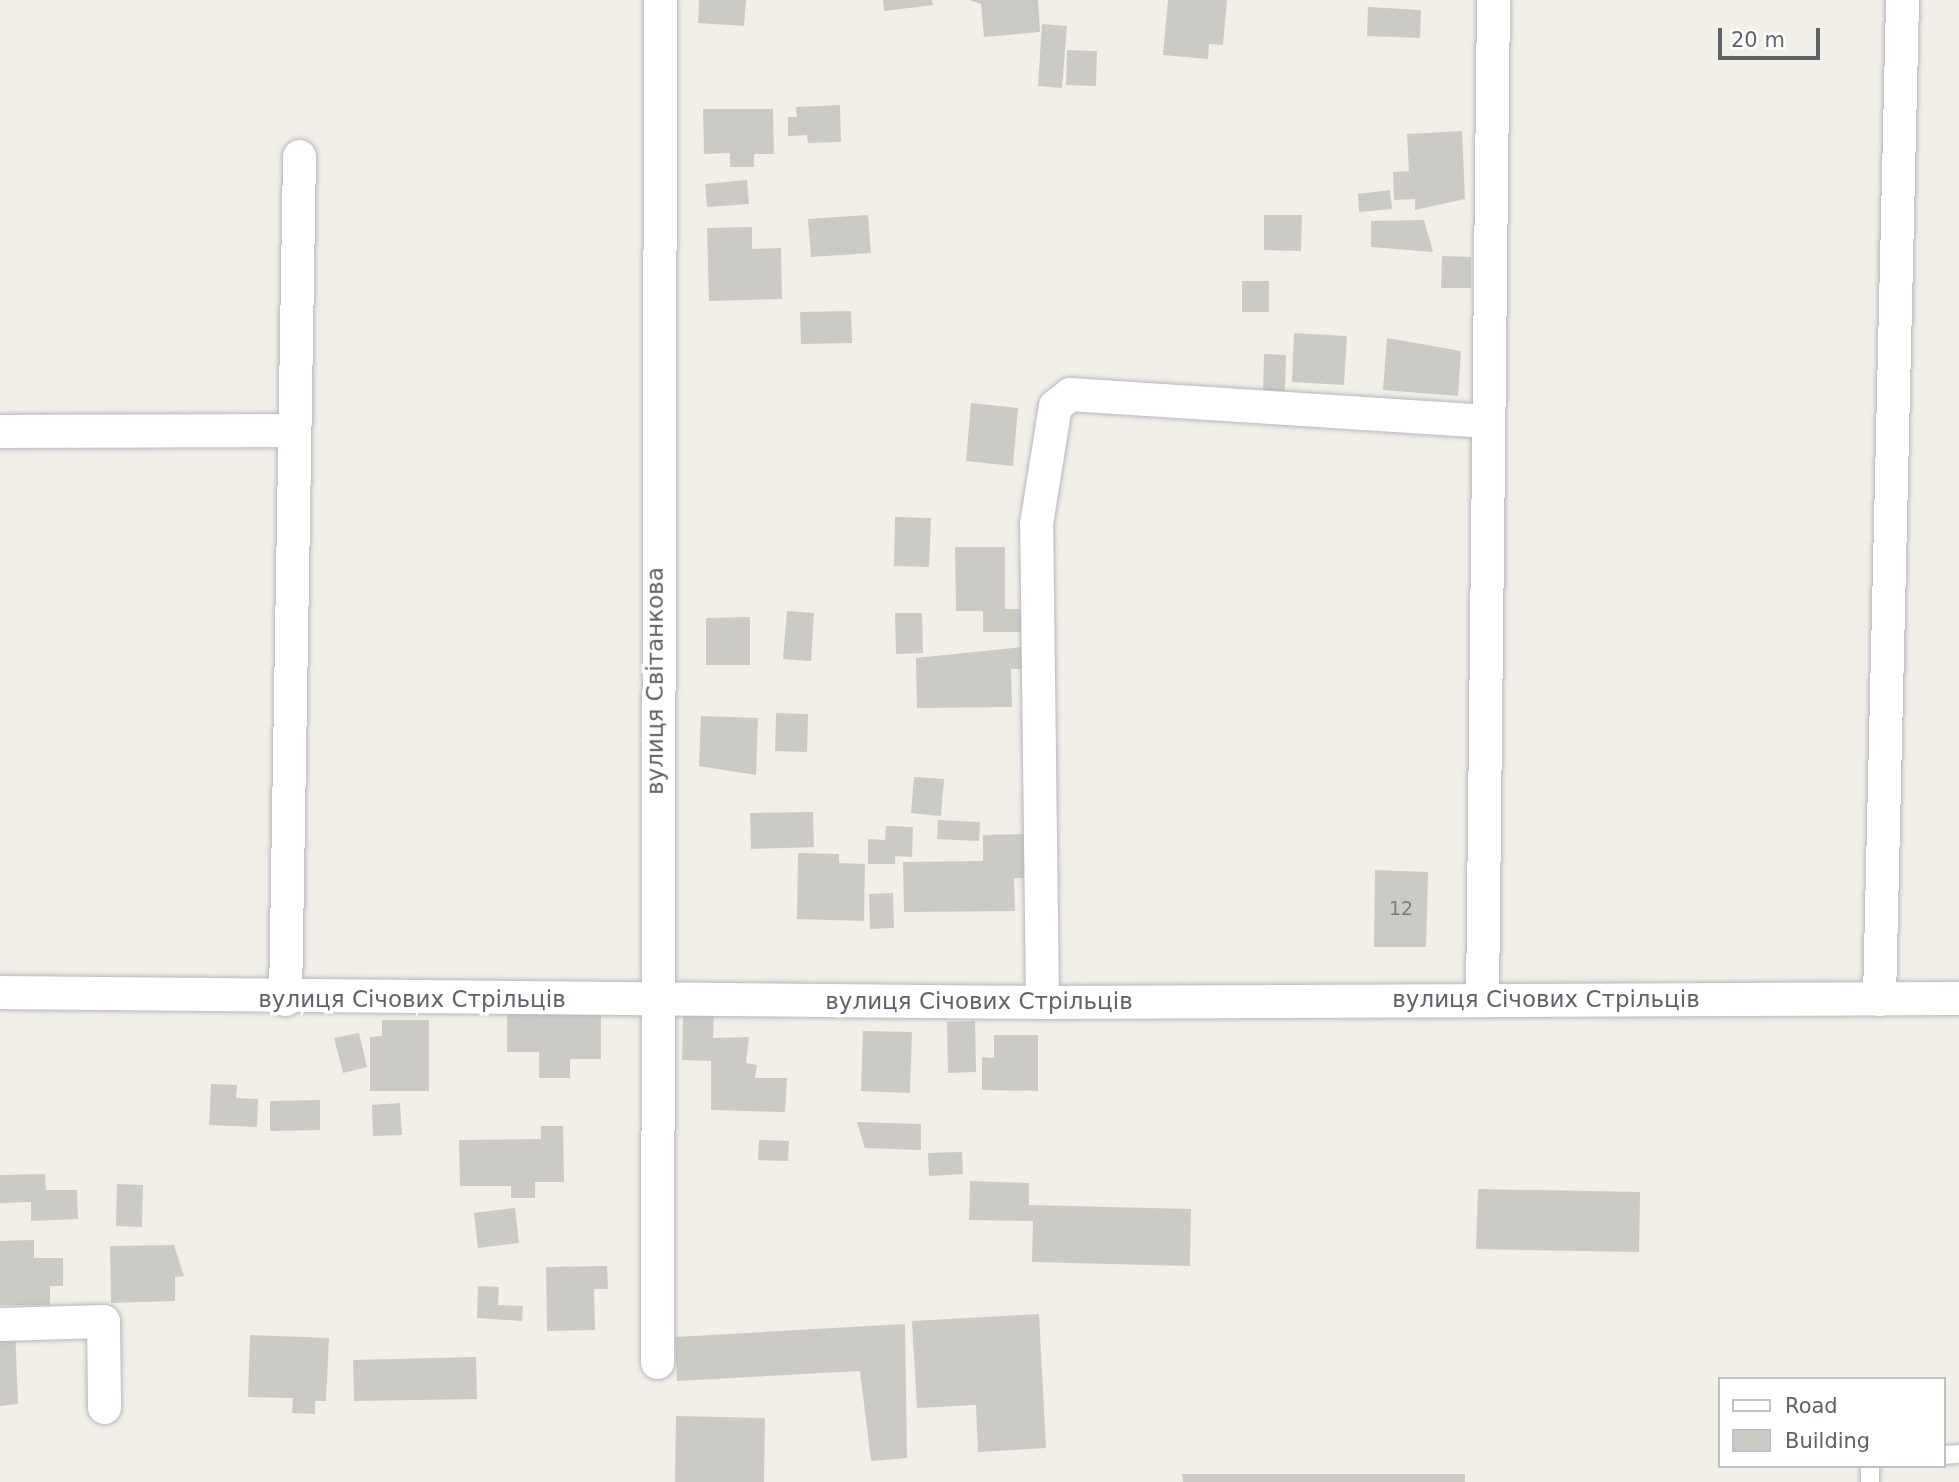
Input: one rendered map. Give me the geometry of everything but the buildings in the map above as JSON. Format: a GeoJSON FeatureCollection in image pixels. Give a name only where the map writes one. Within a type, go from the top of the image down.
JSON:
{"type":"FeatureCollection","features":[{"type":"Feature","properties":{"kind":"street","name":"вулиця Світанкова"},"geometry":{"type":"LineString","coordinates":[[657,1362],[653,1000],[660,0]]}},
{"type":"Feature","properties":{"kind":"street"},"geometry":{"type":"LineString","coordinates":[[1482,999],[1486,421],[1493,0]]}},
{"type":"Feature","properties":{"kind":"street"},"geometry":{"type":"LineString","coordinates":[[1880,999],[1902,0]]}},
{"type":"Feature","properties":{"kind":"street"},"geometry":{"type":"LineString","coordinates":[[285,999],[299,156]]}},
{"type":"Feature","properties":{"kind":"street"},"geometry":{"type":"LineString","coordinates":[[1042,1002],[1036,524],[1055,406],[1070,394],[1486,421]]}},
{"type":"Feature","properties":{"kind":"street"},"geometry":{"type":"LineString","coordinates":[[0,431],[294,430]]}},
{"type":"Feature","properties":{"kind":"street","name":"вулиця Січових Стрільців"},"geometry":{"type":"LineString","coordinates":[[0,992],[285,999],[1042,1002],[1959,998]]}},
{"type":"Feature","properties":{"kind":"street"},"geometry":{"type":"LineString","coordinates":[[0,1324],[103,1321],[104,1408]]}}]}
